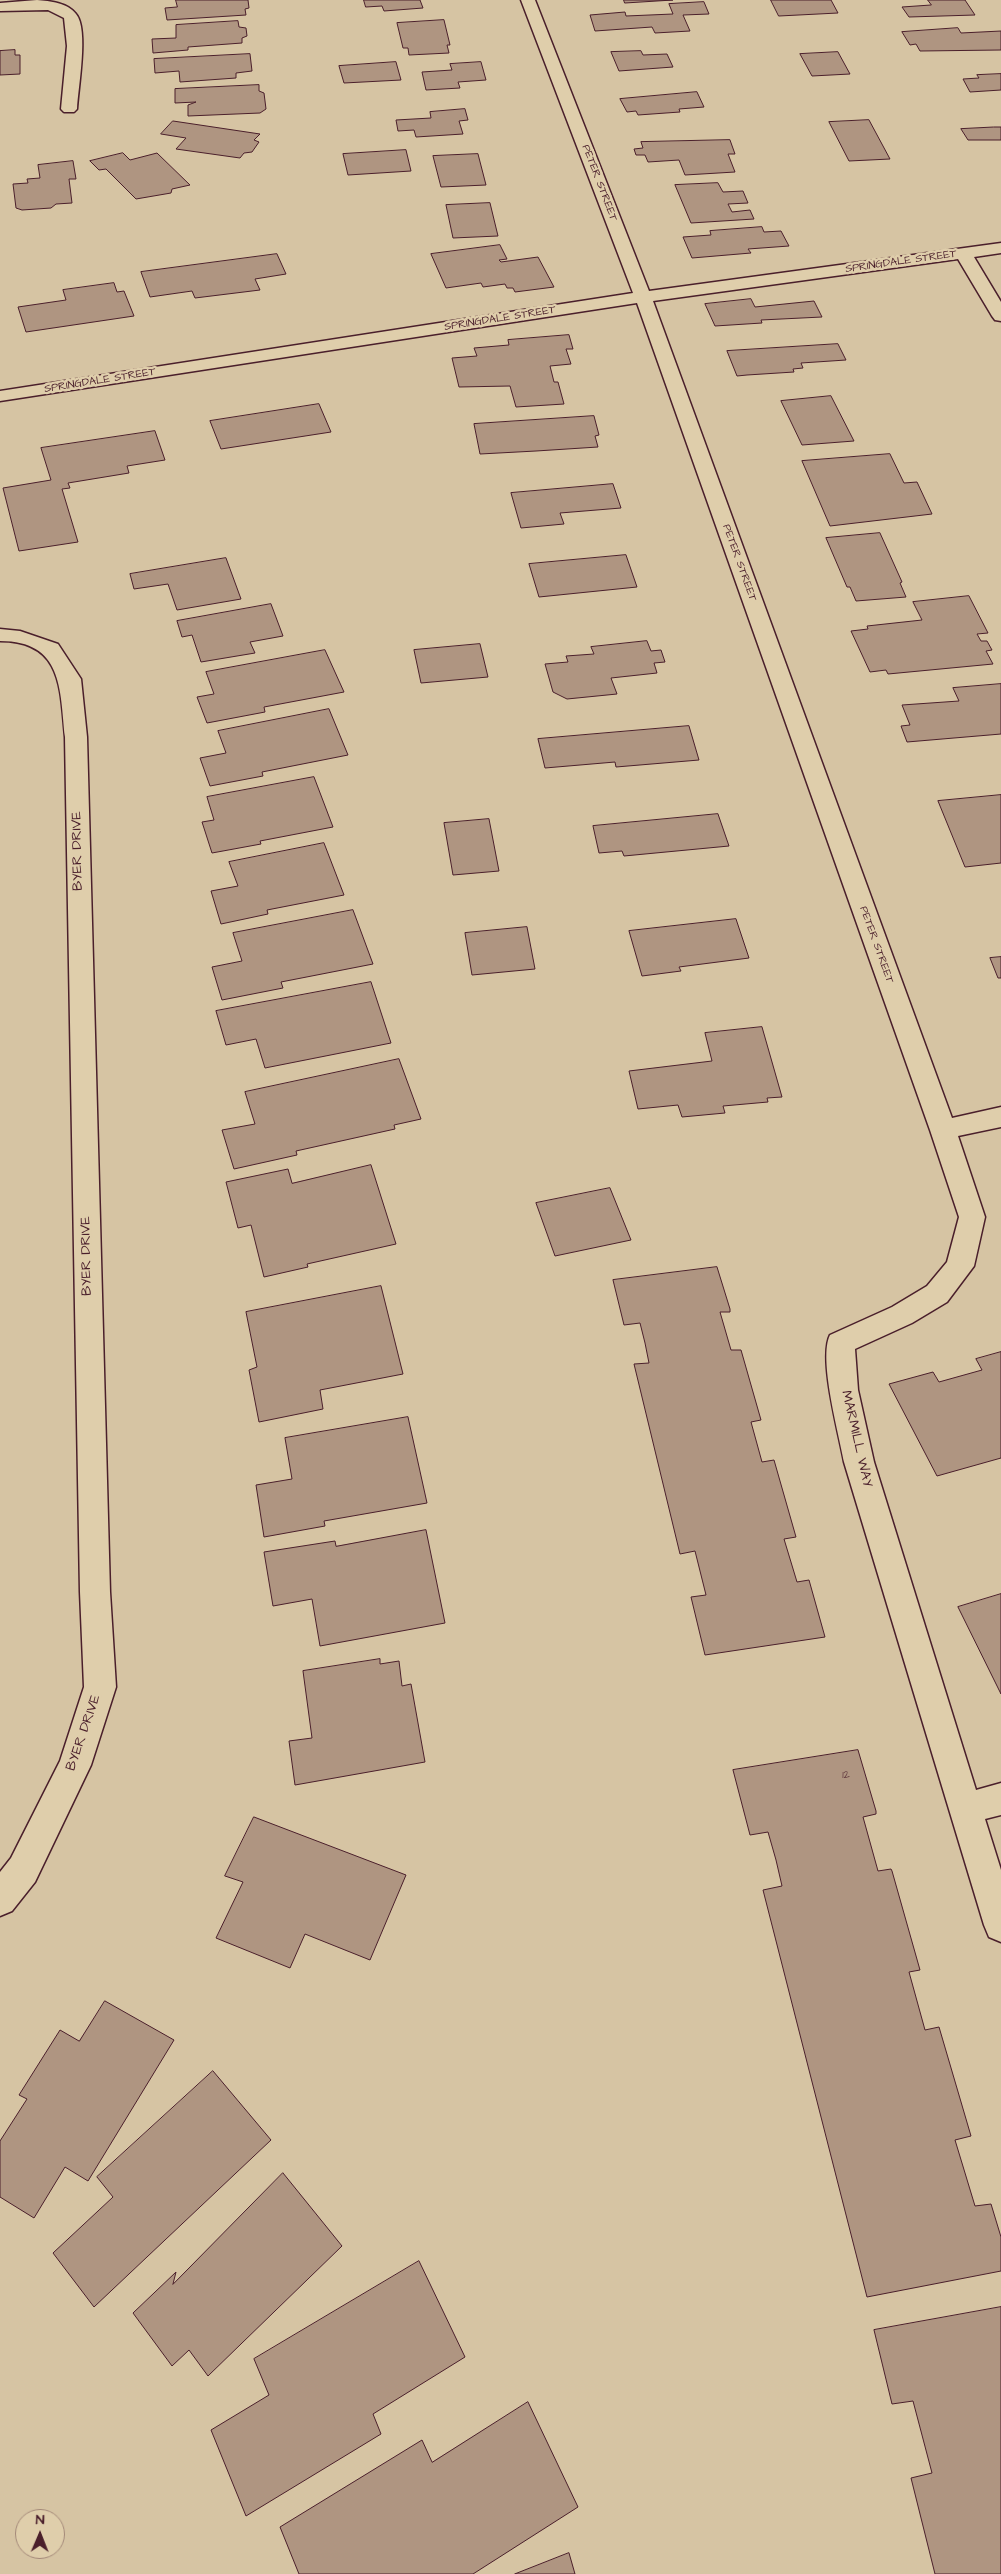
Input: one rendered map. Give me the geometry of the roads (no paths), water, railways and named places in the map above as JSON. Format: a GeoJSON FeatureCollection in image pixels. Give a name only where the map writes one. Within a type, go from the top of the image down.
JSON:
{"type":"FeatureCollection","features":[{"type":"Feature","properties":{"kind":"street","name":"PETER STREET"},"geometry":{"type":"LineString","coordinates":[[528,0],[644,297],[943,1130]]}},
{"type":"Feature","properties":{"kind":"street"},"geometry":{"type":"LineString","coordinates":[[0,7],[38,4],[60,8],[71,16],[75,30],[69,109]]}},
{"type":"Feature","properties":{"kind":"street","name":"SPRINGDALE STREET"},"geometry":{"type":"LineString","coordinates":[[0,396],[644,297],[1001,248]]}},
{"type":"Feature","properties":{"kind":"street"},"geometry":{"type":"LineString","coordinates":[[964,254],[1001,316]]}},
{"type":"Feature","properties":{"kind":"street","name":"BYER DRIVE"},"geometry":{"type":"LineString","coordinates":[[0,635],[13,635],[51,648],[70,679],[76,737],[94,1572],[100,1687],[75,1765],[23,1870],[0,1899]]}},
{"type":"Feature","properties":{"kind":"street"},"geometry":{"type":"LineString","coordinates":[[943,1130],[1001,1117]]}},
{"type":"Feature","properties":{"kind":"street","name":"MARMILL WAY"},"geometry":{"type":"LineString","coordinates":[[943,1130],[972,1217],[960,1266],[937,1294],[902,1315],[840,1343],[844,1390],[859,1462],[1001,1925]]}},
{"type":"Feature","properties":{"kind":"street"},"geometry":{"type":"LineString","coordinates":[[964,1809],[1001,1799]]}}]}
